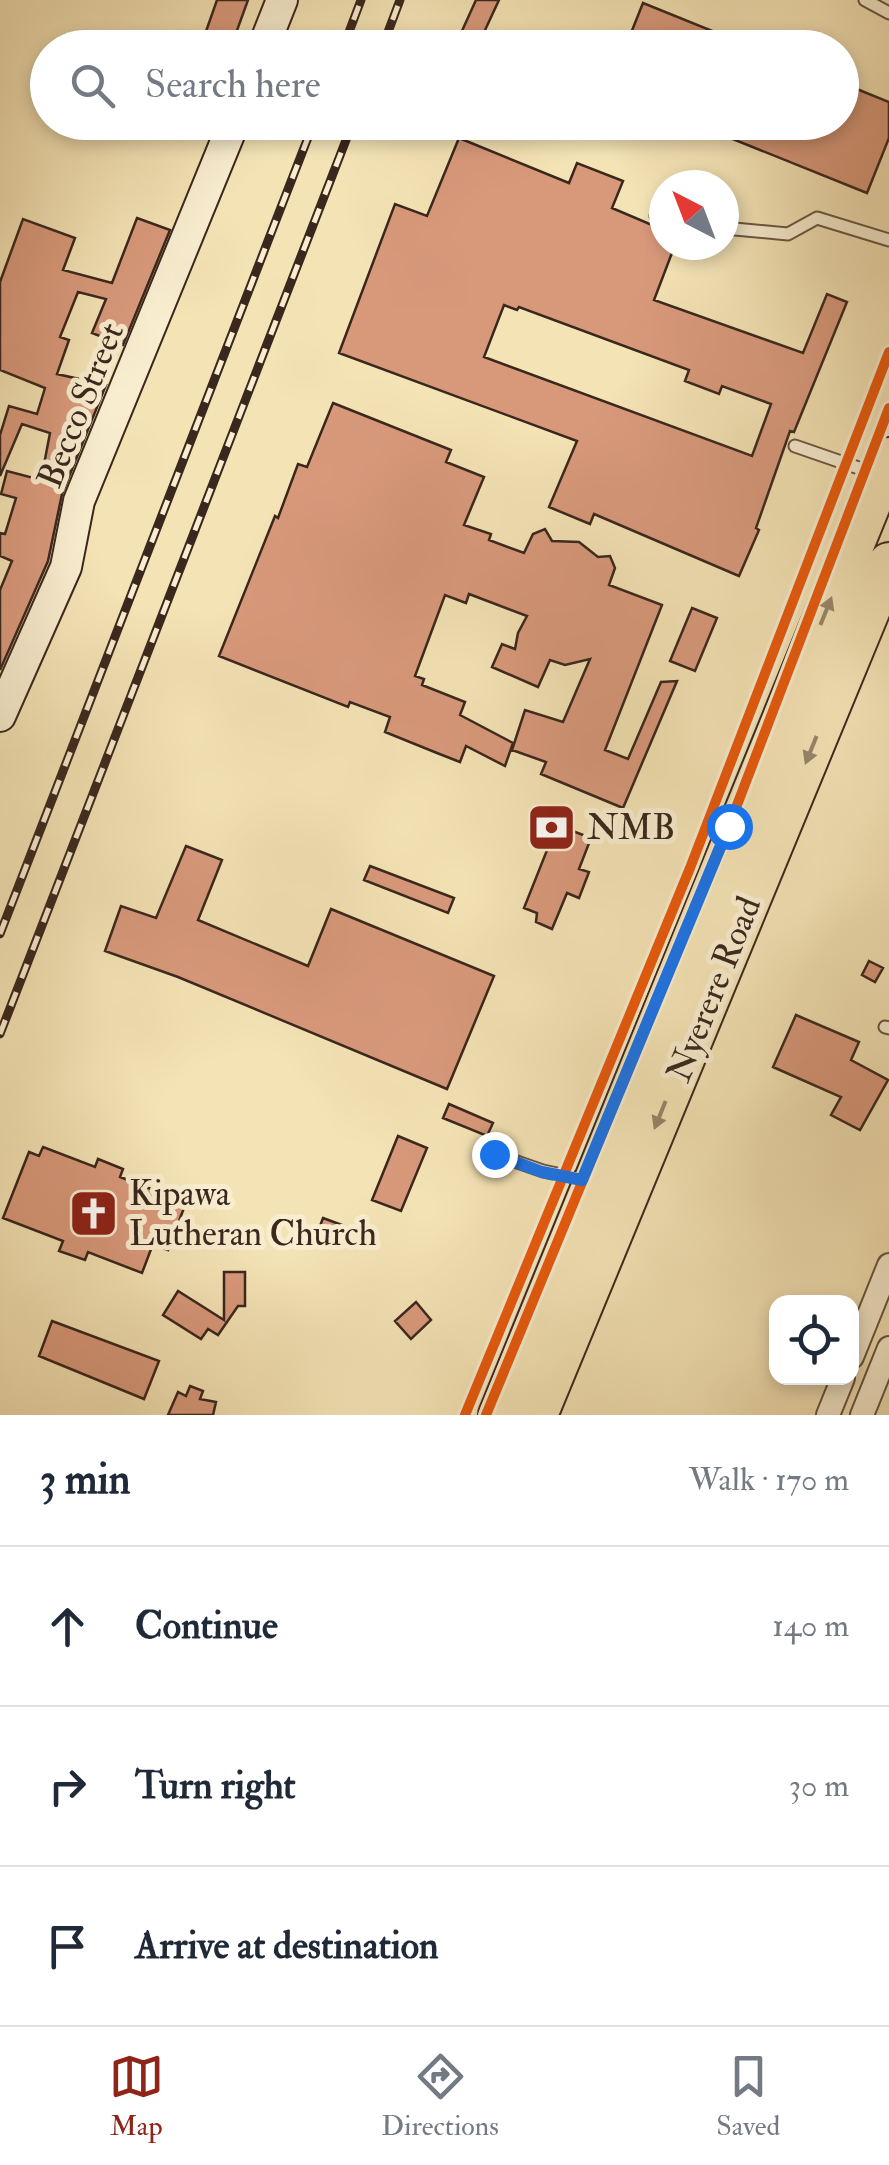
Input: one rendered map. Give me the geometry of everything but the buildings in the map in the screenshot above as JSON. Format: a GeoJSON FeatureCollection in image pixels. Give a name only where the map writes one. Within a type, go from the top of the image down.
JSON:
{"type":"FeatureCollection","features":[{"type":"Feature","properties":{"kind":"highway","name":"Nyerere Road"},"geometry":{"type":"LineString","coordinates":[[499,1415],[885,467]]}},
{"type":"Feature","properties":{"kind":"highway","name":"Nyerere Road"},"geometry":{"type":"LineString","coordinates":[[537,1415],[889,563]]}},
{"type":"Feature","properties":{"kind":"street"},"geometry":{"type":"LineString","coordinates":[[271,30],[282,0]]}},
{"type":"Feature","properties":{"kind":"street","name":"Becco Street"},"geometry":{"type":"LineString","coordinates":[[0,716],[66,567],[79,502],[227,140]]}},
{"type":"Feature","properties":{"kind":"street"},"geometry":{"type":"LineString","coordinates":[[859,1340],[889,1265]]}},
{"type":"Feature","properties":{"kind":"street"},"geometry":{"type":"LineString","coordinates":[[862,1415],[889,1348]]}},
{"type":"Feature","properties":{"kind":"street"},"geometry":{"type":"LineString","coordinates":[[828,1415],[840,1385]]}},
{"type":"Feature","properties":{"kind":"lane"},"geometry":{"type":"LineString","coordinates":[[865,0],[889,13]]}},
{"type":"Feature","properties":{"kind":"lane"},"geometry":{"type":"LineString","coordinates":[[739,229],[788,234],[817,218],[889,240]]}},
{"type":"Feature","properties":{"kind":"lane"},"geometry":{"type":"LineString","coordinates":[[794,446],[885,467]]}},
{"type":"Feature","properties":{"kind":"lane"},"geometry":{"type":"LineString","coordinates":[[494,1154],[542,1172],[594,1182]]}},
{"type":"Feature","properties":{"kind":"railway"},"geometry":{"type":"LineString","coordinates":[[350,30],[361,0]]}},
{"type":"Feature","properties":{"kind":"railway"},"geometry":{"type":"LineString","coordinates":[[389,30],[400,0]]}},
{"type":"Feature","properties":{"kind":"railway"},"geometry":{"type":"LineString","coordinates":[[0,934],[307,140]]}},
{"type":"Feature","properties":{"kind":"railway"},"geometry":{"type":"LineString","coordinates":[[0,1034],[346,140]]}},
{"type":"Feature","properties":{"kind":"cycle path"},"geometry":{"type":"LineString","coordinates":[[465,1415],[690,868],[889,352]]}},
{"type":"Feature","properties":{"kind":"cycle path"},"geometry":{"type":"LineString","coordinates":[[486,1415],[729,826],[889,408]]}},
{"type":"Feature","properties":{"kind":"place","name":"NMB"},"geometry":{"type":"Point","coordinates":[552,827]}},
{"type":"Feature","properties":{"kind":"place","name":"Kipawa Lutheran Church"},"geometry":{"type":"Point","coordinates":[94,1213]}},
{"type":"Feature","properties":{"kind":"route"},"geometry":{"type":"LineString","coordinates":[[494,1154],[542,1172],[582,1180],[729,826]]}}]}
